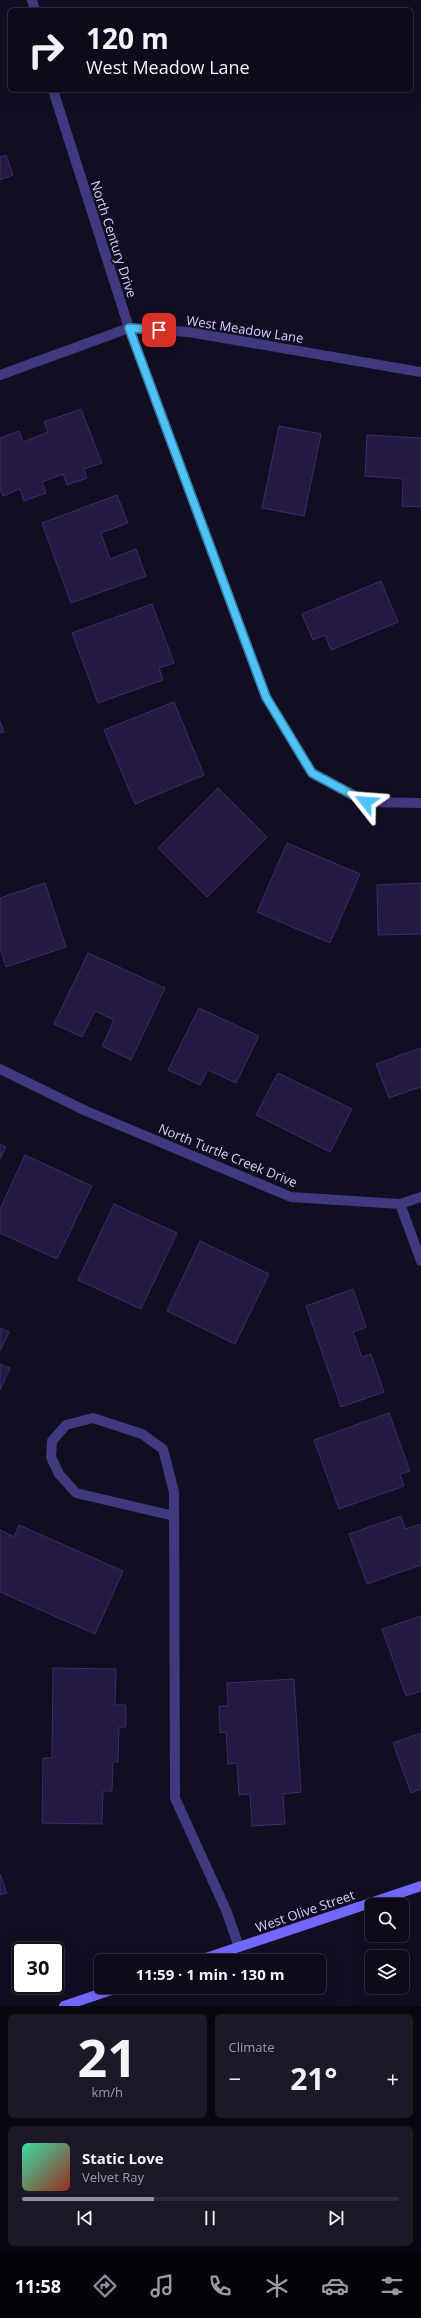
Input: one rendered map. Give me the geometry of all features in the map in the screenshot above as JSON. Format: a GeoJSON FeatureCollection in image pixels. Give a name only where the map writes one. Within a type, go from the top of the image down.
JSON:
{"type":"FeatureCollection","features":[{"type":"Feature","properties":{"kind":"main road","name":"West Olive Street"},"geometry":{"type":"LineString","coordinates":[[218,1954],[421,1886]]}},
{"type":"Feature","properties":{"kind":"main road"},"geometry":{"type":"LineString","coordinates":[[64,2006],[99,1994]]}},
{"type":"Feature","properties":{"kind":"street","name":"North Century Drive"},"geometry":{"type":"LineString","coordinates":[[54,92],[129,328],[266,697],[312,773],[366,802],[421,803]]}},
{"type":"Feature","properties":{"kind":"street","name":"West Meadow Lane"},"geometry":{"type":"LineString","coordinates":[[0,374],[129,328],[189,332],[421,372]]}},
{"type":"Feature","properties":{"kind":"street","name":"North Turtle Creek Drive"},"geometry":{"type":"LineString","coordinates":[[0,1069],[86,1111],[291,1197],[400,1204]]}},
{"type":"Feature","properties":{"kind":"street"},"geometry":{"type":"LineString","coordinates":[[421,1197],[400,1204],[421,1261]]}},
{"type":"Feature","properties":{"kind":"street"},"geometry":{"type":"LineString","coordinates":[[174,1516],[76,1493],[59,1474],[51,1457],[52,1441],[66,1425],[93,1418],[142,1434],[163,1449],[174,1492],[175,1798],[226,1910],[239,1947]]}},
{"type":"Feature","properties":{"kind":"building"},"geometry":{"type":"Polygon","coordinates":[[[6,155],[13,175],[0,180],[0,157],[6,155]]]}},
{"type":"Feature","properties":{"kind":"building"},"geometry":{"type":"Polygon","coordinates":[[[81,409],[102,463],[84,469],[87,478],[67,485],[63,474],[42,482],[46,493],[24,501],[20,489],[3,496],[0,488],[0,438],[19,431],[23,442],[48,432],[44,422],[81,409]]]}},
{"type":"Feature","properties":{"kind":"building"},"geometry":{"type":"Polygon","coordinates":[[[279,426],[321,434],[304,516],[262,508],[279,426]]]}},
{"type":"Feature","properties":{"kind":"building"},"geometry":{"type":"Polygon","coordinates":[[[367,435],[421,438],[421,507],[402,506],[403,479],[365,476],[367,435]]]}},
{"type":"Feature","properties":{"kind":"building"},"geometry":{"type":"Polygon","coordinates":[[[117,495],[128,523],[101,533],[110,559],[136,549],[146,576],[71,603],[42,523],[117,495]]]}},
{"type":"Feature","properties":{"kind":"building"},"geometry":{"type":"Polygon","coordinates":[[[381,581],[398,622],[331,650],[325,635],[313,640],[302,614],[381,581]]]}},
{"type":"Feature","properties":{"kind":"building"},"geometry":{"type":"Polygon","coordinates":[[[152,604],[174,663],[159,668],[163,680],[98,703],[72,633],[152,604]]]}},
{"type":"Feature","properties":{"kind":"building"},"geometry":{"type":"Polygon","coordinates":[[[174,702],[204,775],[135,804],[104,730],[174,702]]]}},
{"type":"Feature","properties":{"kind":"building"},"geometry":{"type":"Polygon","coordinates":[[[0,721],[4,732],[0,733],[0,721]]]}},
{"type":"Feature","properties":{"kind":"building"},"geometry":{"type":"Polygon","coordinates":[[[218,788],[267,837],[207,897],[158,848],[218,788]]]}},
{"type":"Feature","properties":{"kind":"building"},"geometry":{"type":"Polygon","coordinates":[[[287,843],[360,874],[330,943],[257,912],[287,843]]]}},
{"type":"Feature","properties":{"kind":"building"},"geometry":{"type":"Polygon","coordinates":[[[45,883],[66,947],[6,967],[0,948],[0,898],[45,883]]]}},
{"type":"Feature","properties":{"kind":"building"},"geometry":{"type":"Polygon","coordinates":[[[421,883],[421,934],[378,935],[377,885],[421,883]]]}},
{"type":"Feature","properties":{"kind":"building"},"geometry":{"type":"Polygon","coordinates":[[[88,953],[165,988],[131,1060],[102,1046],[114,1020],[95,1011],[82,1037],[54,1024],[88,953]]]}},
{"type":"Feature","properties":{"kind":"building"},"geometry":{"type":"Polygon","coordinates":[[[199,1008],[259,1036],[236,1083],[208,1070],[200,1085],[168,1070],[199,1008]]]}},
{"type":"Feature","properties":{"kind":"building"},"geometry":{"type":"Polygon","coordinates":[[[421,1048],[421,1090],[420,1087],[389,1098],[376,1064],[421,1048]]]}},
{"type":"Feature","properties":{"kind":"building"},"geometry":{"type":"Polygon","coordinates":[[[278,1073],[352,1109],[330,1152],[256,1115],[278,1073]]]}},
{"type":"Feature","properties":{"kind":"building"},"geometry":{"type":"Polygon","coordinates":[[[0,1144],[6,1147],[0,1159],[0,1144]]]}},
{"type":"Feature","properties":{"kind":"building"},"geometry":{"type":"Polygon","coordinates":[[[25,1155],[92,1186],[57,1259],[0,1233],[0,1209],[25,1155]]]}},
{"type":"Feature","properties":{"kind":"building"},"geometry":{"type":"Polygon","coordinates":[[[114,1204],[177,1233],[141,1309],[78,1280],[114,1204]]]}},
{"type":"Feature","properties":{"kind":"building"},"geometry":{"type":"Polygon","coordinates":[[[200,1241],[269,1274],[235,1344],[167,1311],[200,1241]]]}},
{"type":"Feature","properties":{"kind":"building"},"geometry":{"type":"Polygon","coordinates":[[[353,1289],[366,1327],[353,1332],[362,1357],[371,1354],[384,1392],[341,1407],[306,1306],[353,1289]]]}},
{"type":"Feature","properties":{"kind":"building"},"geometry":{"type":"Polygon","coordinates":[[[0,1328],[9,1332],[0,1351],[0,1328]]]}},
{"type":"Feature","properties":{"kind":"building"},"geometry":{"type":"Polygon","coordinates":[[[0,1364],[10,1368],[0,1390],[0,1364]]]}},
{"type":"Feature","properties":{"kind":"building"},"geometry":{"type":"Polygon","coordinates":[[[389,1413],[410,1471],[400,1474],[404,1486],[339,1509],[314,1440],[389,1413]]]}},
{"type":"Feature","properties":{"kind":"building"},"geometry":{"type":"Polygon","coordinates":[[[401,1516],[405,1529],[421,1524],[421,1565],[367,1584],[349,1534],[401,1516]]]}},
{"type":"Feature","properties":{"kind":"building"},"geometry":{"type":"Polygon","coordinates":[[[19,1525],[123,1571],[95,1634],[0,1592],[0,1530],[14,1537],[19,1525]]]}},
{"type":"Feature","properties":{"kind":"building"},"geometry":{"type":"Polygon","coordinates":[[[421,1616],[421,1691],[406,1696],[382,1629],[421,1616]]]}},
{"type":"Feature","properties":{"kind":"building"},"geometry":{"type":"Polygon","coordinates":[[[53,1668],[116,1669],[115,1705],[126,1705],[126,1727],[119,1727],[118,1762],[113,1762],[112,1791],[103,1791],[102,1824],[42,1823],[43,1758],[52,1758],[53,1668]]]}},
{"type":"Feature","properties":{"kind":"building"},"geometry":{"type":"Polygon","coordinates":[[[294,1679],[301,1792],[283,1794],[285,1824],[252,1826],[250,1794],[239,1795],[237,1763],[228,1764],[226,1732],[220,1733],[219,1706],[228,1706],[227,1683],[294,1679]]]}},
{"type":"Feature","properties":{"kind":"building"},"geometry":{"type":"Polygon","coordinates":[[[421,1733],[421,1789],[411,1793],[393,1743],[421,1733]]]}},
{"type":"Feature","properties":{"kind":"building"},"geometry":{"type":"Polygon","coordinates":[[[0,1874],[7,1893],[0,1895],[0,1874]]]}},
{"type":"Feature","properties":{"kind":"route"},"geometry":{"type":"LineString","coordinates":[[159,330],[129,328],[266,697],[312,773],[366,802]]}}]}
